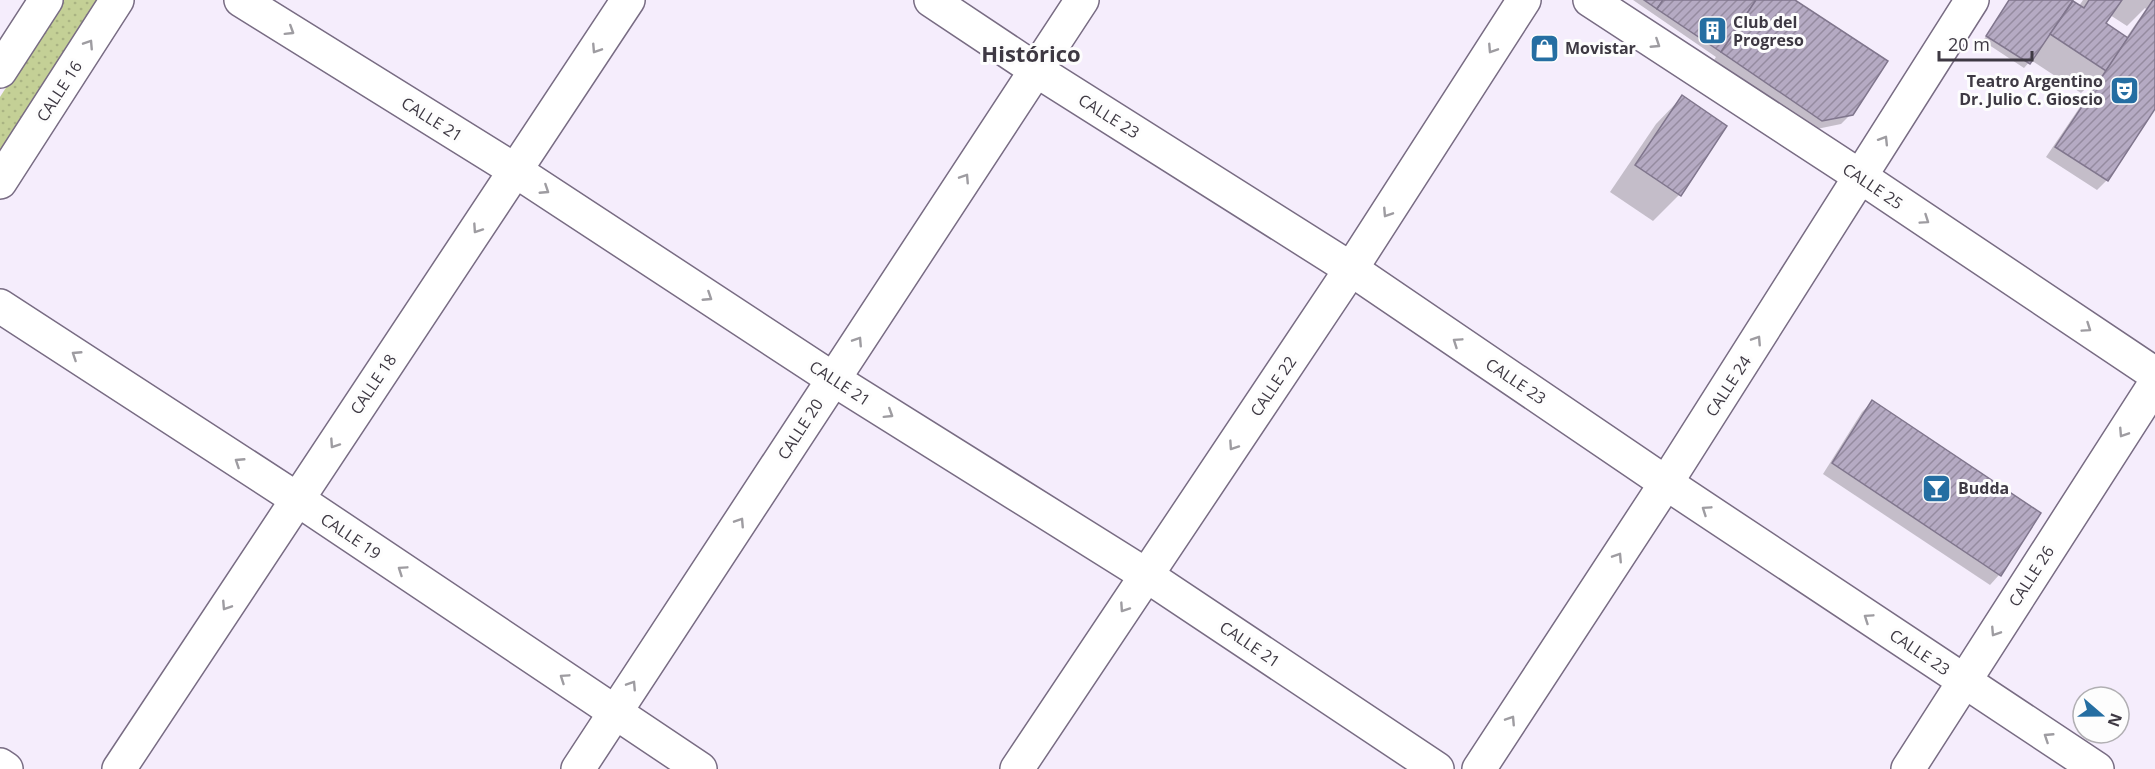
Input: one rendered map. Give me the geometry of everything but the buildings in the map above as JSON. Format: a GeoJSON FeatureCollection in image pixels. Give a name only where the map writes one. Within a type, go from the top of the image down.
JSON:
{"type":"FeatureCollection","features":[{"type":"Feature","properties":{"kind":"street"},"geometry":{"type":"LineString","coordinates":[[0,72],[46,0]]}},
{"type":"Feature","properties":{"kind":"street","name":"CALLE 16"},"geometry":{"type":"LineString","coordinates":[[0,182],[117,0]]}},
{"type":"Feature","properties":{"kind":"street","name":"CALLE 21"},"geometry":{"type":"LineString","coordinates":[[241,0],[516,171],[833,380],[1146,575],[1437,769]]}},
{"type":"Feature","properties":{"kind":"street","name":"CALLE 18"},"geometry":{"type":"LineString","coordinates":[[119,769],[628,0]]}},
{"type":"Feature","properties":{"kind":"street","name":"CALLE 23"},"geometry":{"type":"LineString","coordinates":[[931,0],[1351,269],[1666,483],[2097,769]]}},
{"type":"Feature","properties":{"kind":"street","name":"CALLE 20"},"geometry":{"type":"LineString","coordinates":[[578,769],[1082,0]]}},
{"type":"Feature","properties":{"kind":"street","name":"CALLE 22"},"geometry":{"type":"LineString","coordinates":[[1017,769],[1351,269],[1524,0]]}},
{"type":"Feature","properties":{"kind":"street","name":"CALLE 25"},"geometry":{"type":"LineString","coordinates":[[1590,0],[1861,177],[2155,374]]}},
{"type":"Feature","properties":{"kind":"street","name":"CALLE 24"},"geometry":{"type":"LineString","coordinates":[[1479,769],[1666,483],[1972,0]]}},
{"type":"Feature","properties":{"kind":"street","name":"CALLE 19"},"geometry":{"type":"LineString","coordinates":[[0,306],[297,499],[700,769]]}},
{"type":"Feature","properties":{"kind":"street","name":"CALLE 26"},"geometry":{"type":"LineString","coordinates":[[1908,769],[2155,384]]}},
{"type":"Feature","properties":{"kind":"street"},"geometry":{"type":"LineString","coordinates":[[0,765],[6,769]]}},
{"type":"Feature","properties":{"kind":"green space"},"geometry":{"type":"Polygon","coordinates":[[[62,0],[101,0],[0,157],[0,97],[62,0]]]}},
{"type":"Feature","properties":{"kind":"place","name":"Club del Progreso"},"geometry":{"type":"Point","coordinates":[1712,31]}},
{"type":"Feature","properties":{"kind":"place","name":"Movistar"},"geometry":{"type":"Point","coordinates":[1544,48]}},
{"type":"Feature","properties":{"kind":"place","name":"Teatro Argentino Dr. Julio C. Gioscio"},"geometry":{"type":"Point","coordinates":[2124,90]}},
{"type":"Feature","properties":{"kind":"place","name":"Budda"},"geometry":{"type":"Point","coordinates":[1937,488]}},
{"type":"Feature","properties":{"kind":"district","name":"Histórico"},"geometry":{"type":"Point","coordinates":[1031,54]}}]}
